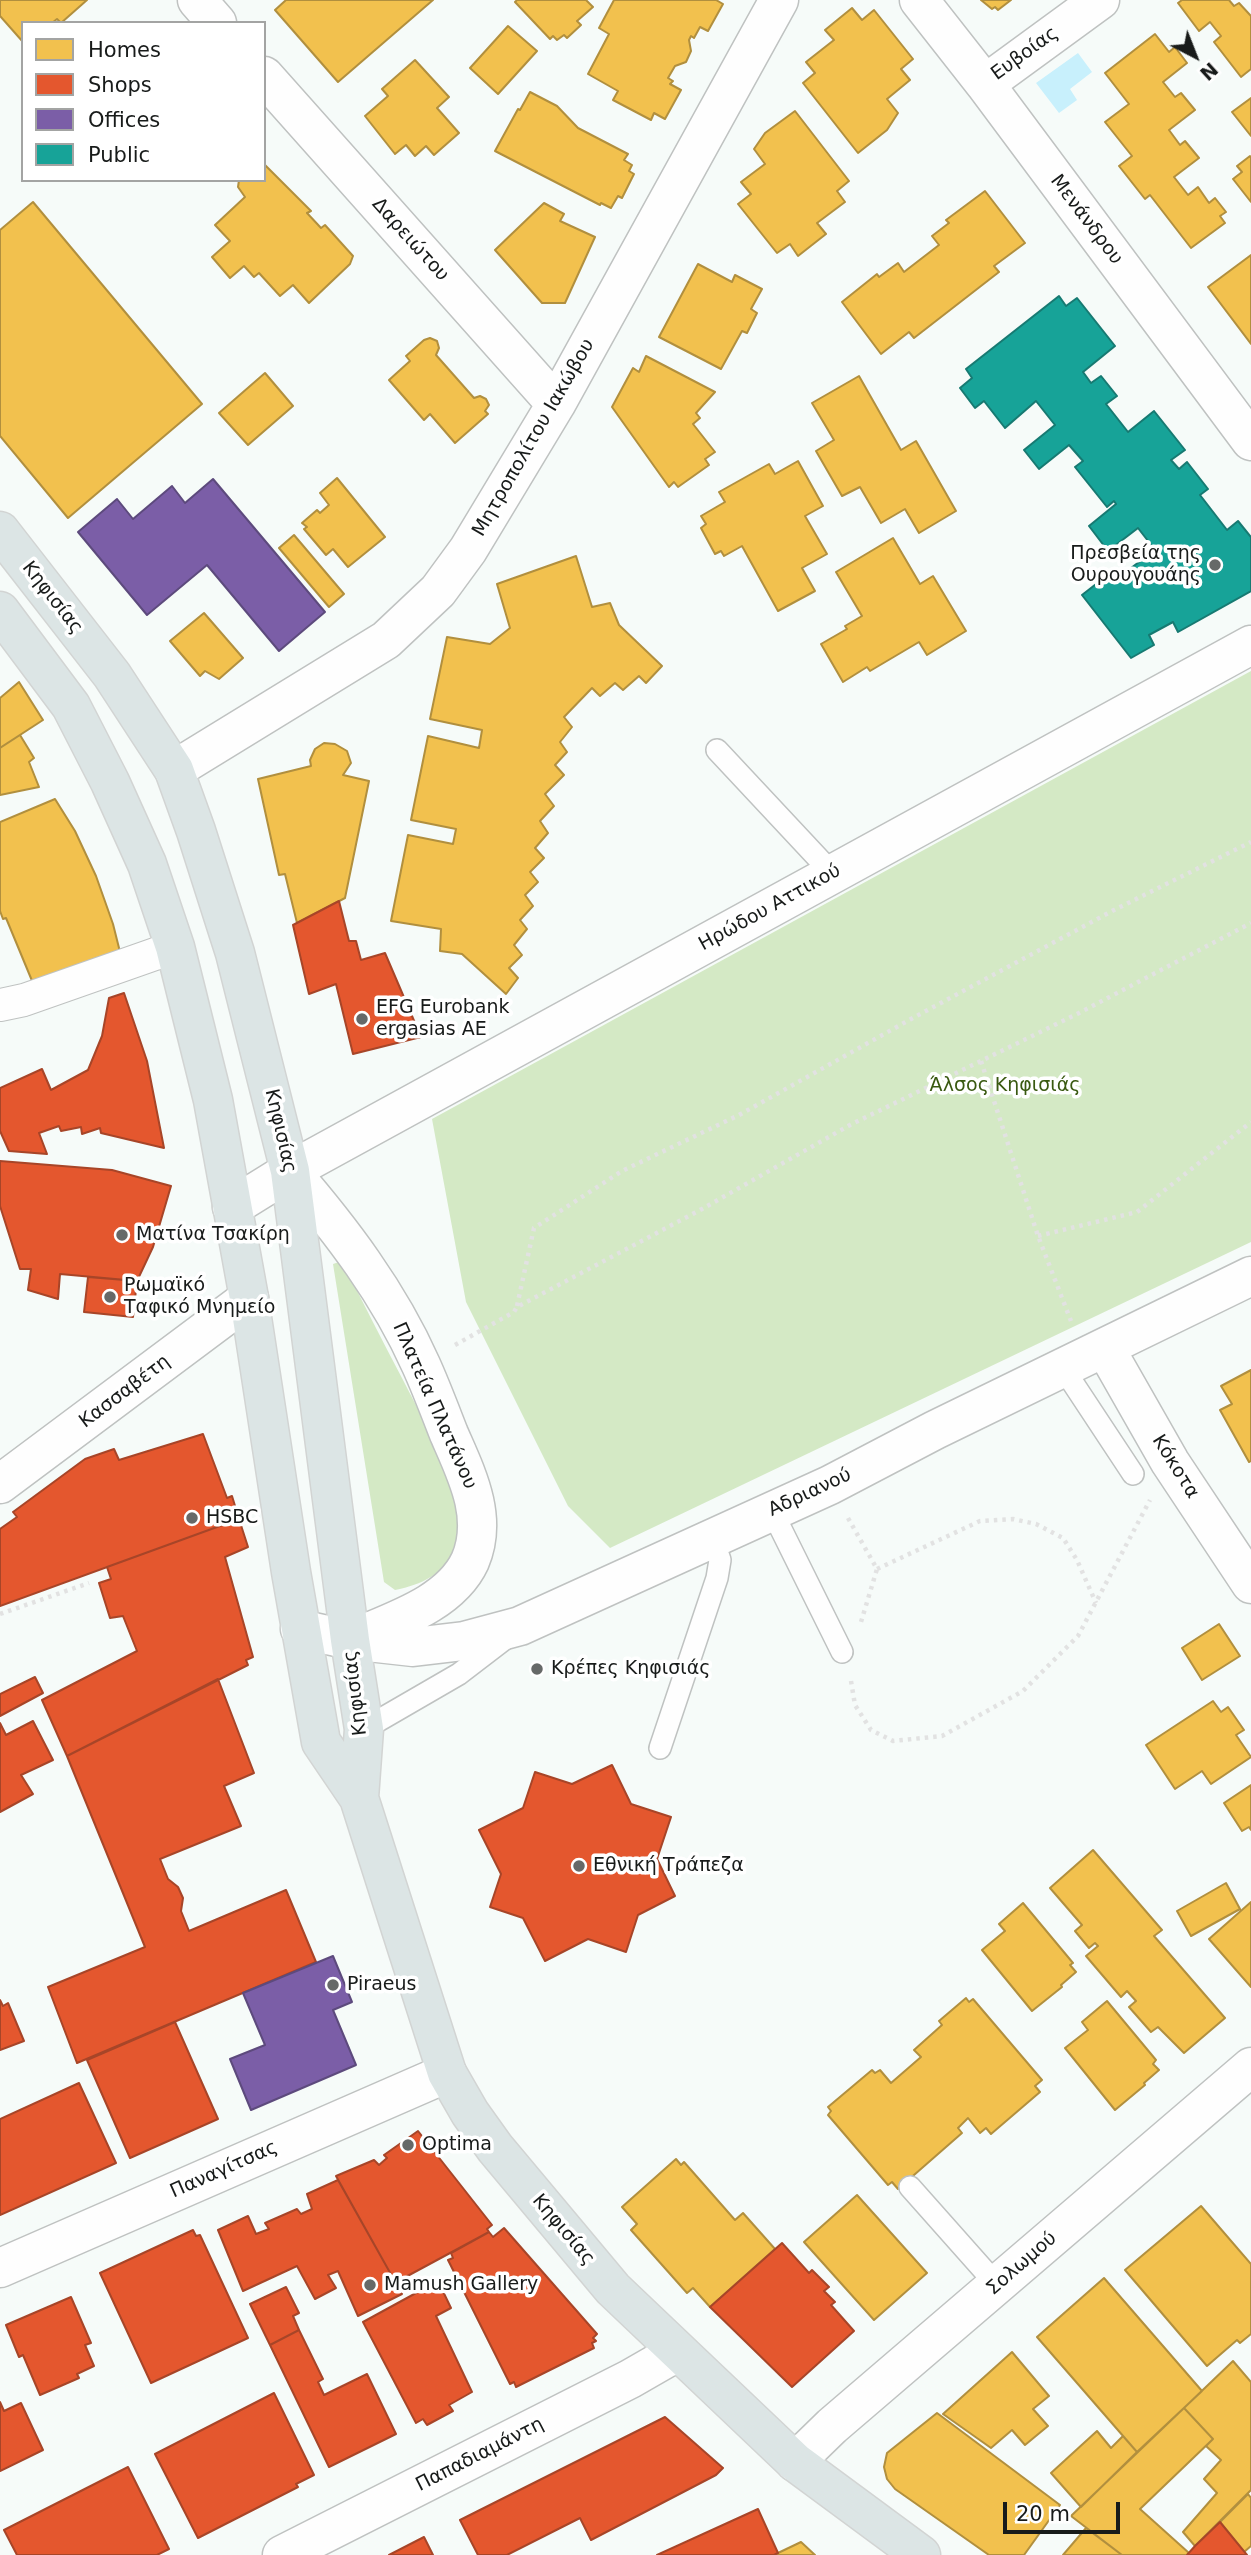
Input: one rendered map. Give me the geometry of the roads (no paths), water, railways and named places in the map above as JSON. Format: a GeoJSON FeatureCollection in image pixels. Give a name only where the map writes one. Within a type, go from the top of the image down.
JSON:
{"type":"FeatureCollection","features":[{"type":"Feature","properties":{"kind":"main road","name":"Κηφισίας"},"geometry":{"type":"LineString","coordinates":[[0,531],[113,675],[174,770],[235,953],[290,1171],[350,1640],[364,1729],[359,1798]]}},
{"type":"Feature","properties":{"kind":"main road","name":"Κηφισίας"},"geometry":{"type":"LineString","coordinates":[[0,611],[71,706],[110,782],[147,864],[175,947],[207,1068],[249,1298],[300,1629],[321,1742],[359,1798],[447,2073],[470,2113],[495,2148],[613,2289],[795,2462],[921,2555]]}},
{"type":"Feature","properties":{"kind":"street"},"geometry":{"type":"LineString","coordinates":[[197,0],[215,21]]}},
{"type":"Feature","properties":{"kind":"street","name":"Μητροπολίτου Ιακώβου"},"geometry":{"type":"LineString","coordinates":[[174,770],[386,640],[438,591],[468,550],[556,404],[779,0]]}},
{"type":"Feature","properties":{"kind":"street","name":"Μενάνδρου"},"geometry":{"type":"LineString","coordinates":[[919,0],[985,84],[1251,442]]}},
{"type":"Feature","properties":{"kind":"street","name":"Ευβοίας"},"geometry":{"type":"LineString","coordinates":[[985,84],[1100,0]]}},
{"type":"Feature","properties":{"kind":"street","name":"Δαρειώτου"},"geometry":{"type":"LineString","coordinates":[[266,78],[556,404]]}},
{"type":"Feature","properties":{"kind":"street","name":"Ηρώδου Αττικού"},"geometry":{"type":"LineString","coordinates":[[232,1207],[290,1171],[1251,645]]}},
{"type":"Feature","properties":{"kind":"street"},"geometry":{"type":"LineString","coordinates":[[0,1005],[24,1000],[175,947]]}},
{"type":"Feature","properties":{"kind":"street","name":"Πλατεία Πλατάνου"},"geometry":{"type":"LineString","coordinates":[[290,1171],[345,1238],[397,1319],[420,1363],[474,1493],[478,1527],[470,1561],[452,1585],[441,1596],[404,1617],[350,1640]]}},
{"type":"Feature","properties":{"kind":"street","name":"Αδριανού"},"geometry":{"type":"LineString","coordinates":[[350,1640],[413,1647],[464,1642],[520,1626],[830,1485],[1251,1276]]}},
{"type":"Feature","properties":{"kind":"street","name":"Κασσαβέτη"},"geometry":{"type":"LineString","coordinates":[[0,1484],[249,1298]]}},
{"type":"Feature","properties":{"kind":"street","name":"Κόκοτα"},"geometry":{"type":"LineString","coordinates":[[1084,1358],[1170,1462],[1251,1584]]}},
{"type":"Feature","properties":{"kind":"street"},"geometry":{"type":"LineString","coordinates":[[300,1629],[350,1640]]}},
{"type":"Feature","properties":{"kind":"street","name":"Σολωμού"},"geometry":{"type":"LineString","coordinates":[[795,2462],[832,2426],[1251,2067]]}},
{"type":"Feature","properties":{"kind":"street","name":"Παναγίτσας"},"geometry":{"type":"LineString","coordinates":[[0,2268],[447,2073]]}},
{"type":"Feature","properties":{"kind":"street","name":"Παπαδιαμάντη"},"geometry":{"type":"LineString","coordinates":[[282,2555],[630,2379],[677,2352]]}},
{"type":"Feature","properties":{"kind":"lane"},"geometry":{"type":"LineString","coordinates":[[717,750],[832,873]]}},
{"type":"Feature","properties":{"kind":"lane"},"geometry":{"type":"LineString","coordinates":[[1084,1358],[1133,1474]]}},
{"type":"Feature","properties":{"kind":"lane"},"geometry":{"type":"LineString","coordinates":[[772,1511],[842,1652]]}},
{"type":"Feature","properties":{"kind":"lane"},"geometry":{"type":"LineString","coordinates":[[660,1748],[717,1578],[720,1560],[712,1537]]}},
{"type":"Feature","properties":{"kind":"lane"},"geometry":{"type":"LineString","coordinates":[[364,1729],[459,1674],[520,1626]]}},
{"type":"Feature","properties":{"kind":"lane"},"geometry":{"type":"LineString","coordinates":[[910,2188],[997,2285]]}},
{"type":"Feature","properties":{"kind":"water"},"geometry":{"type":"Polygon","coordinates":[[[1078,53],[1092,72],[1070,89],[1077,100],[1059,113],[1036,83],[1078,53]]]}},
{"type":"Feature","properties":{"kind":"place","name":"Πρεσβεία της Ουρουγουάης"},"geometry":{"type":"Point","coordinates":[1215,565]}},
{"type":"Feature","properties":{"kind":"place","name":"EFG Eurobank ergasias AE"},"geometry":{"type":"Point","coordinates":[362,1019]}},
{"type":"Feature","properties":{"kind":"place","name":"Ματίνα Τσακίρη"},"geometry":{"type":"Point","coordinates":[122,1235]}},
{"type":"Feature","properties":{"kind":"place","name":"Ρωμαϊκό Ταφικό Μνημείο"},"geometry":{"type":"Point","coordinates":[110,1297]}},
{"type":"Feature","properties":{"kind":"place","name":"HSBC"},"geometry":{"type":"Point","coordinates":[192,1518]}},
{"type":"Feature","properties":{"kind":"place","name":"Κρέπες Κηφισιάς"},"geometry":{"type":"Point","coordinates":[537,1669]}},
{"type":"Feature","properties":{"kind":"place","name":"Εθνική Τράπεζα"},"geometry":{"type":"Point","coordinates":[579,1866]}},
{"type":"Feature","properties":{"kind":"place","name":"Piraeus"},"geometry":{"type":"Point","coordinates":[333,1985]}},
{"type":"Feature","properties":{"kind":"place","name":"Optima"},"geometry":{"type":"Point","coordinates":[408,2145]}},
{"type":"Feature","properties":{"kind":"place","name":"Mamush Gallery"},"geometry":{"type":"Point","coordinates":[370,2285]}},
{"type":"Feature","properties":{"kind":"park label","name":"Άλσος Κηφισιάς"},"geometry":{"type":"Point","coordinates":[1005,1086]}}]}
